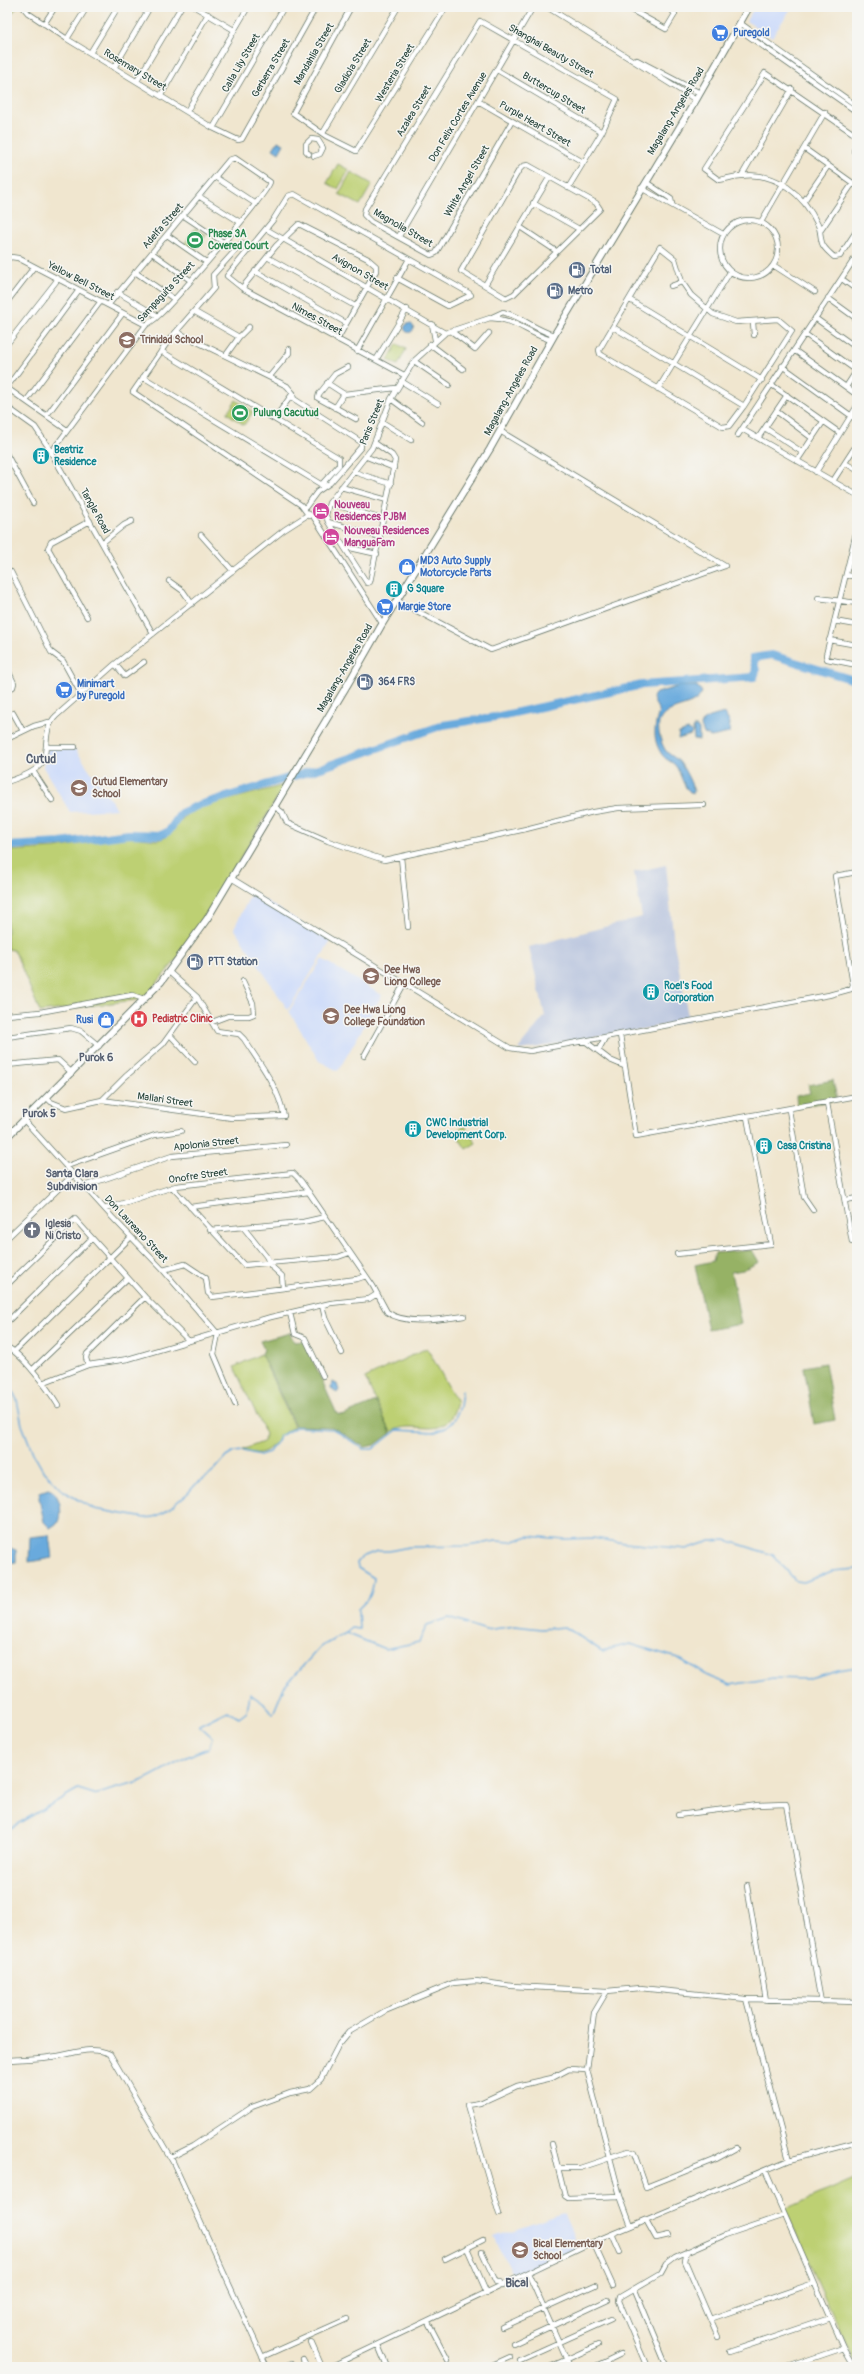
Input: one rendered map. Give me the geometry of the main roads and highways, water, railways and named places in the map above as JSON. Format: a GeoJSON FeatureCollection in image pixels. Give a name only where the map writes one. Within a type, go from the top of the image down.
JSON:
{"type":"FeatureCollection","features":[{"type":"Feature","properties":{"kind":"main road","name":"Magalang-Angeles Road"},"geometry":{"type":"LineString","coordinates":[[7,1137],[99,1046],[169,972],[207,919],[349,682],[382,624],[398,601],[500,431],[553,338],[696,100],[749,7]]}},
{"type":"Feature","properties":{"kind":"water"},"geometry":{"type":"Polygon","coordinates":[[[278,141],[284,144],[279,153],[273,149],[278,141]]]}},
{"type":"Feature","properties":{"kind":"water"},"geometry":{"type":"Polygon","coordinates":[[[409,323],[414,328],[409,333],[404,328],[409,323]]]}},
{"type":"Feature","properties":{"kind":"water"},"geometry":{"type":"Polygon","coordinates":[[[680,686],[697,686],[702,692],[699,698],[694,702],[676,708],[664,715],[659,723],[659,732],[665,749],[685,770],[694,791],[693,794],[684,785],[675,765],[666,759],[659,750],[655,734],[659,712],[653,700],[654,695],[656,693],[680,686]]]}},
{"type":"Feature","properties":{"kind":"water"},"geometry":{"type":"Polygon","coordinates":[[[724,713],[730,723],[729,733],[711,737],[704,734],[701,726],[703,721],[710,717],[724,713]]]}},
{"type":"Feature","properties":{"kind":"water"},"geometry":{"type":"Polygon","coordinates":[[[693,727],[697,727],[699,730],[699,740],[694,739],[693,727]]]}},
{"type":"Feature","properties":{"kind":"water"},"geometry":{"type":"Polygon","coordinates":[[[688,730],[692,732],[691,735],[678,739],[679,733],[688,730]]]}},
{"type":"Feature","properties":{"kind":"water"},"geometry":{"type":"Polygon","coordinates":[[[332,1382],[337,1384],[339,1390],[337,1393],[331,1389],[332,1382]]]}},
{"type":"Feature","properties":{"kind":"water"},"geometry":{"type":"Polygon","coordinates":[[[48,1489],[58,1498],[61,1513],[59,1522],[50,1528],[44,1522],[39,1498],[40,1492],[48,1489]]]}},
{"type":"Feature","properties":{"kind":"water"},"geometry":{"type":"Polygon","coordinates":[[[49,1535],[52,1558],[29,1562],[30,1537],[49,1535]]]}},
{"type":"Feature","properties":{"kind":"water"},"geometry":{"type":"Polygon","coordinates":[[[7,1547],[16,1550],[16,1562],[7,1563],[7,1547]]]}},
{"type":"Feature","properties":{"kind":"waterway"},"geometry":{"type":"LineString","coordinates":[[7,846],[60,843],[129,834],[161,835],[169,831],[181,813],[199,805],[321,768],[443,725],[495,717],[642,685],[754,677],[756,671],[753,658],[772,655],[857,681]]}},
{"type":"Feature","properties":{"kind":"waterway"},"geometry":{"type":"LineString","coordinates":[[7,1380],[17,1400],[22,1425],[33,1453],[42,1469],[63,1491],[94,1509],[145,1518],[154,1517],[165,1512],[188,1493],[196,1484],[211,1474],[226,1457],[234,1452],[243,1451],[260,1455],[269,1452],[280,1436],[296,1427],[333,1429],[364,1449],[373,1449],[397,1430],[435,1432],[446,1428],[454,1420],[460,1407],[462,1391]]}},
{"type":"Feature","properties":{"kind":"waterway"},"geometry":{"type":"LineString","coordinates":[[346,1633],[352,1628],[359,1629],[358,1609],[370,1596],[374,1578],[358,1568],[357,1563],[362,1557],[377,1551],[389,1551],[409,1547],[468,1546],[496,1541],[511,1542],[528,1536],[565,1539],[593,1538],[625,1543],[686,1549],[710,1541],[726,1540],[773,1555],[796,1581],[804,1582],[832,1571],[857,1569]]}},
{"type":"Feature","properties":{"kind":"waterway"},"geometry":{"type":"LineString","coordinates":[[7,1830],[78,1789],[97,1795],[134,1784],[191,1755],[209,1748],[212,1737],[199,1725],[227,1711],[239,1718],[247,1712],[250,1694],[263,1703],[273,1714],[284,1687],[320,1647],[346,1633],[385,1649],[419,1642],[427,1625],[449,1618],[486,1630],[515,1626],[541,1629],[565,1627],[602,1651],[630,1644],[678,1658],[710,1677],[730,1685],[773,1678],[806,1679],[838,1670],[857,1667]]}},
{"type":"Feature","properties":{"kind":"place","name":"Puregold"},"geometry":{"type":"Point","coordinates":[720,33]}},
{"type":"Feature","properties":{"kind":"place","name":"Phase 3A Covered Court"},"geometry":{"type":"Point","coordinates":[195,240]}},
{"type":"Feature","properties":{"kind":"place","name":"Total"},"geometry":{"type":"Point","coordinates":[577,270]}},
{"type":"Feature","properties":{"kind":"place","name":"Metro"},"geometry":{"type":"Point","coordinates":[555,291]}},
{"type":"Feature","properties":{"kind":"place","name":"Trinidad School"},"geometry":{"type":"Point","coordinates":[127,340]}},
{"type":"Feature","properties":{"kind":"place","name":"Pulung Cacutud"},"geometry":{"type":"Point","coordinates":[240,413]}},
{"type":"Feature","properties":{"kind":"place","name":"Beatriz Residence"},"geometry":{"type":"Point","coordinates":[41,456]}},
{"type":"Feature","properties":{"kind":"place","name":"Nouveau Residences PJBM"},"geometry":{"type":"Point","coordinates":[321,511]}},
{"type":"Feature","properties":{"kind":"place","name":"Nouveau Residences ManguaFam"},"geometry":{"type":"Point","coordinates":[331,537]}},
{"type":"Feature","properties":{"kind":"place","name":"MD3 Auto Supply Motorcycle Parts"},"geometry":{"type":"Point","coordinates":[407,567]}},
{"type":"Feature","properties":{"kind":"place","name":"G Square"},"geometry":{"type":"Point","coordinates":[394,589]}},
{"type":"Feature","properties":{"kind":"place","name":"Margie Store"},"geometry":{"type":"Point","coordinates":[385,607]}},
{"type":"Feature","properties":{"kind":"place","name":"364 FRS"},"geometry":{"type":"Point","coordinates":[365,682]}},
{"type":"Feature","properties":{"kind":"place","name":"Minimart by Puregold"},"geometry":{"type":"Point","coordinates":[64,690]}},
{"type":"Feature","properties":{"kind":"place","name":"Cutud Elementary School"},"geometry":{"type":"Point","coordinates":[79,788]}},
{"type":"Feature","properties":{"kind":"place","name":"PTT Station"},"geometry":{"type":"Point","coordinates":[195,962]}},
{"type":"Feature","properties":{"kind":"place","name":"Dee Hwa Liong College"},"geometry":{"type":"Point","coordinates":[371,976]}},
{"type":"Feature","properties":{"kind":"place","name":"Roel's Food Corporation"},"geometry":{"type":"Point","coordinates":[651,992]}},
{"type":"Feature","properties":{"kind":"place","name":"Dee Hwa Liong College Foundation"},"geometry":{"type":"Point","coordinates":[331,1016]}},
{"type":"Feature","properties":{"kind":"place","name":"Pediatric Clinic"},"geometry":{"type":"Point","coordinates":[139,1019]}},
{"type":"Feature","properties":{"kind":"place","name":"Rusi"},"geometry":{"type":"Point","coordinates":[106,1020]}},
{"type":"Feature","properties":{"kind":"place","name":"CWC Industrial Development Corp."},"geometry":{"type":"Point","coordinates":[413,1129]}},
{"type":"Feature","properties":{"kind":"place","name":"Casa Cristina"},"geometry":{"type":"Point","coordinates":[764,1146]}},
{"type":"Feature","properties":{"kind":"place","name":"Iglesia Ni Cristo"},"geometry":{"type":"Point","coordinates":[32,1230]}},
{"type":"Feature","properties":{"kind":"place","name":"Bical Elementary School"},"geometry":{"type":"Point","coordinates":[520,2250]}},
{"type":"Feature","properties":{"kind":"district","name":"Cutud"},"geometry":{"type":"Point","coordinates":[41,759]}},
{"type":"Feature","properties":{"kind":"district","name":"Purok 6"},"geometry":{"type":"Point","coordinates":[96,1057]}},
{"type":"Feature","properties":{"kind":"district","name":"Purok 5"},"geometry":{"type":"Point","coordinates":[39,1113]}},
{"type":"Feature","properties":{"kind":"district","name":"Santa Clara Subdivision"},"geometry":{"type":"Point","coordinates":[72,1179]}},
{"type":"Feature","properties":{"kind":"district","name":"Bical"},"geometry":{"type":"Point","coordinates":[517,2283]}}]}
